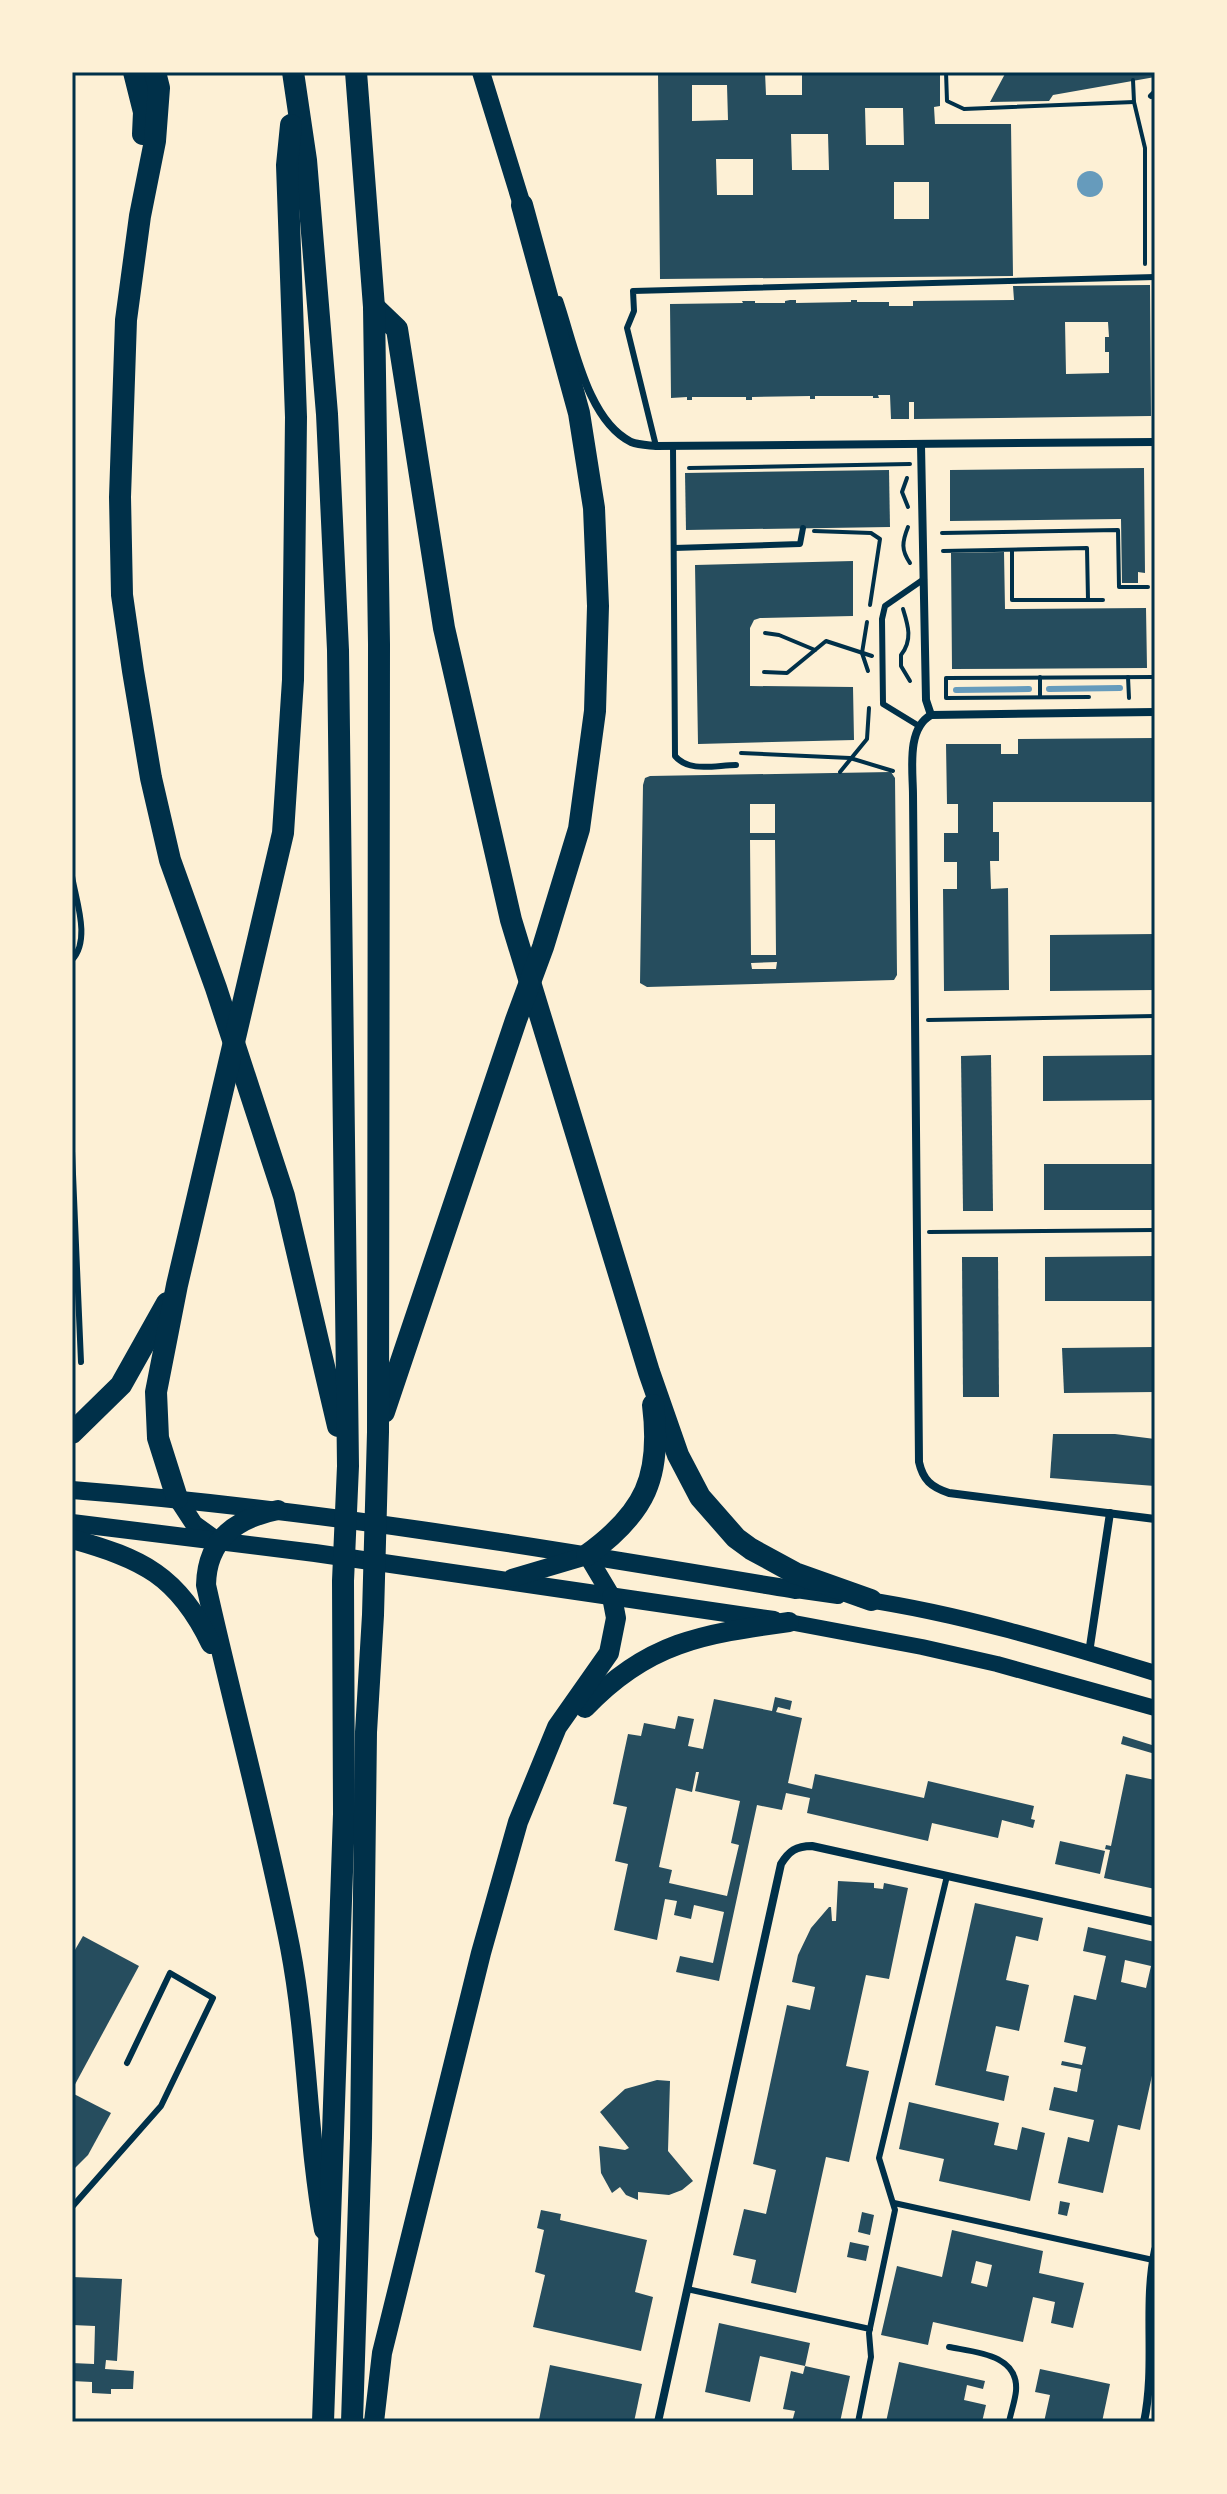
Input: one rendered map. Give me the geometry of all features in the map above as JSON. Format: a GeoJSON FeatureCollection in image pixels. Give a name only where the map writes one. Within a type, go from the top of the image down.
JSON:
{"type":"FeatureCollection","features":[{"type":"Feature","properties":{"kind":"highway"},"geometry":{"type":"LineString","coordinates":[[134,72],[144,112],[140,216]]}},
{"type":"Feature","properties":{"kind":"highway"},"geometry":{"type":"LineString","coordinates":[[155,72],[159,88],[155,141],[140,216],[126,320],[120,497],[122,595],[148,763],[170,860],[216,988],[284,1196],[348,1466]]}},
{"type":"Feature","properties":{"kind":"highway"},"geometry":{"type":"LineString","coordinates":[[352,2422],[361,2138],[366,1732],[378,1432],[379,644],[374,307],[356,72]]}},
{"type":"Feature","properties":{"kind":"highway"},"geometry":{"type":"LineString","coordinates":[[177,1498],[158,1438],[156,1392],[177,1285],[283,833],[293,680],[296,417],[287,165],[293,82]]}},
{"type":"Feature","properties":{"kind":"highway"},"geometry":{"type":"LineString","coordinates":[[293,82],[306,160],[327,414],[338,650],[348,1466],[343,1581],[344,1814],[323,2422]]}},
{"type":"Feature","properties":{"kind":"highway"},"geometry":{"type":"LineString","coordinates":[[378,1432],[543,947],[579,829],[595,711],[598,606],[594,508],[579,413],[522,205]]}},
{"type":"Feature","properties":{"kind":"highway"},"geometry":{"type":"LineString","coordinates":[[374,307],[397,329],[444,628],[511,920],[649,1372],[678,1455],[691,1483],[722,1524],[751,1549],[795,1573],[871,1600]]}},
{"type":"Feature","properties":{"kind":"highway"},"geometry":{"type":"LineString","coordinates":[[72,1433],[121,1385],[177,1285]]}},
{"type":"Feature","properties":{"kind":"highway"},"geometry":{"type":"LineString","coordinates":[[587,1555],[622,1527],[638,1508],[647,1490],[654,1459],[655,1419],[649,1372]]}},
{"type":"Feature","properties":{"kind":"highway"},"geometry":{"type":"LineString","coordinates":[[278,1510],[244,1520],[220,1540],[209,1562],[206,1585],[290,1947],[304,2036],[315,2182],[329,2258]]}},
{"type":"Feature","properties":{"kind":"highway"},"geometry":{"type":"LineString","coordinates":[[72,1539],[140,1563],[168,1581],[200,1622],[229,1683]]}},
{"type":"Feature","properties":{"kind":"highway"},"geometry":{"type":"LineString","coordinates":[[374,2422],[382,2353],[481,1953],[518,1822],[540,1764],[568,1709],[609,1653],[616,1618],[612,1597]]}},
{"type":"Feature","properties":{"kind":"highway"},"geometry":{"type":"LineString","coordinates":[[540,1764],[577,1716],[607,1684],[643,1660],[709,1634],[789,1622]]}},
{"type":"Feature","properties":{"kind":"main road"},"geometry":{"type":"LineString","coordinates":[[481,72],[522,205]]}},
{"type":"Feature","properties":{"kind":"main road"},"geometry":{"type":"LineString","coordinates":[[487,72],[498,127]]}},
{"type":"Feature","properties":{"kind":"main road"},"geometry":{"type":"LineString","coordinates":[[72,1490],[278,1510],[871,1600],[978,1624],[1155,1673]]}},
{"type":"Feature","properties":{"kind":"main road"},"geometry":{"type":"LineString","coordinates":[[177,1498],[200,1530],[220,1540]]}},
{"type":"Feature","properties":{"kind":"main road"},"geometry":{"type":"LineString","coordinates":[[72,1523],[220,1540],[789,1622],[982,1661],[1155,1708]]}},
{"type":"Feature","properties":{"kind":"main road"},"geometry":{"type":"LineString","coordinates":[[501,1581],[587,1555]]}},
{"type":"Feature","properties":{"kind":"main road"},"geometry":{"type":"LineString","coordinates":[[587,1555],[612,1597]]}},
{"type":"Feature","properties":{"kind":"street"},"geometry":{"type":"LineString","coordinates":[[522,205],[592,397],[601,413],[635,444],[1155,442]]}},
{"type":"Feature","properties":{"kind":"street"},"geometry":{"type":"LineString","coordinates":[[921,445],[926,698],[931,715]]}},
{"type":"Feature","properties":{"kind":"street"},"geometry":{"type":"LineString","coordinates":[[1155,703],[1151,712],[931,715],[919,726],[914,747],[913,783],[919,1462],[923,1478],[937,1489],[949,1493],[1155,1519]]}},
{"type":"Feature","properties":{"kind":"street"},"geometry":{"type":"LineString","coordinates":[[1089,1653],[1110,1513]]}},
{"type":"Feature","properties":{"kind":"street"},"geometry":{"type":"LineString","coordinates":[[658,2422],[781,1864],[786,1855],[793,1849],[812,1846],[1155,1922]]}},
{"type":"Feature","properties":{"kind":"street"},"geometry":{"type":"LineString","coordinates":[[1144,2422],[1153,2362],[1155,2250]]}},
{"type":"Feature","properties":{"kind":"lane"},"geometry":{"type":"LineString","coordinates":[[656,446],[627,328],[634,311],[633,291],[1155,277]]}},
{"type":"Feature","properties":{"kind":"lane"},"geometry":{"type":"LineString","coordinates":[[673,446],[675,756],[683,764],[691,766],[736,765]]}},
{"type":"Feature","properties":{"kind":"lane"},"geometry":{"type":"LineString","coordinates":[[674,548],[800,544],[803,528]]}},
{"type":"Feature","properties":{"kind":"lane"},"geometry":{"type":"LineString","coordinates":[[919,726],[883,704],[883,609],[924,579]]}},
{"type":"Feature","properties":{"kind":"lane"},"geometry":{"type":"LineString","coordinates":[[72,876],[81,946],[72,960]]}},
{"type":"Feature","properties":{"kind":"lane"},"geometry":{"type":"LineString","coordinates":[[72,1151],[81,1362]]}},
{"type":"Feature","properties":{"kind":"lane"},"geometry":{"type":"LineString","coordinates":[[858,2422],[871,2357],[870,2329],[894,2218],[894,2203],[879,2158],[947,1876]]}},
{"type":"Feature","properties":{"kind":"lane"},"geometry":{"type":"LineString","coordinates":[[72,2207],[161,2106],[213,1998],[170,1973],[127,2063]]}},
{"type":"Feature","properties":{"kind":"lane"},"geometry":{"type":"LineString","coordinates":[[894,2203],[1153,2260]]}},
{"type":"Feature","properties":{"kind":"lane"},"geometry":{"type":"LineString","coordinates":[[687,2289],[870,2329]]}},
{"type":"Feature","properties":{"kind":"lane"},"geometry":{"type":"LineString","coordinates":[[949,2347],[991,2356],[1002,2361],[1010,2370],[1016,2389],[1009,2422]]}},
{"type":"Feature","properties":{"kind":"path"},"geometry":{"type":"LineString","coordinates":[[946,72],[947,101],[964,109],[1134,102]]}},
{"type":"Feature","properties":{"kind":"path"},"geometry":{"type":"LineString","coordinates":[[1133,80],[1134,102],[1145,148],[1146,277]]}},
{"type":"Feature","properties":{"kind":"path"},"geometry":{"type":"LineString","coordinates":[[689,468],[921,464]]}},
{"type":"Feature","properties":{"kind":"path"},"geometry":{"type":"LineString","coordinates":[[942,533],[1118,530],[1119,587],[1148,587]]}},
{"type":"Feature","properties":{"kind":"path"},"geometry":{"type":"LineString","coordinates":[[814,531],[871,533],[880,539],[870,606]]}},
{"type":"Feature","properties":{"kind":"path"},"geometry":{"type":"LineString","coordinates":[[943,551],[1087,548],[1088,600]]}},
{"type":"Feature","properties":{"kind":"path"},"geometry":{"type":"LineString","coordinates":[[1012,550],[1012,600],[1103,600]]}},
{"type":"Feature","properties":{"kind":"path"},"geometry":{"type":"LineString","coordinates":[[867,622],[862,653],[870,675]]}},
{"type":"Feature","properties":{"kind":"path"},"geometry":{"type":"LineString","coordinates":[[765,633],[779,635],[816,650]]}},
{"type":"Feature","properties":{"kind":"path"},"geometry":{"type":"LineString","coordinates":[[764,672],[787,673],[826,641],[901,666]]}},
{"type":"Feature","properties":{"kind":"path"},"geometry":{"type":"LineString","coordinates":[[1040,677],[1040,697]]}},
{"type":"Feature","properties":{"kind":"path"},"geometry":{"type":"LineString","coordinates":[[1099,696],[946,698],[946,678],[1155,677]]}},
{"type":"Feature","properties":{"kind":"path"},"geometry":{"type":"LineString","coordinates":[[1129,696],[1142,696]]}},
{"type":"Feature","properties":{"kind":"path"},"geometry":{"type":"LineString","coordinates":[[840,772],[867,739],[870,699]]}},
{"type":"Feature","properties":{"kind":"path"},"geometry":{"type":"LineString","coordinates":[[730,752],[850,758],[893,771]]}},
{"type":"Feature","properties":{"kind":"path"},"geometry":{"type":"LineString","coordinates":[[914,1020],[1155,1016]]}},
{"type":"Feature","properties":{"kind":"path"},"geometry":{"type":"LineString","coordinates":[[918,1232],[1155,1230]]}},
{"type":"Feature","properties":{"kind":"water"},"geometry":{"type":"Polygon","coordinates":[[[1090,171],[1099,175],[1103,184],[1099,193],[1090,197],[1081,193],[1077,184],[1081,175],[1090,171]]]}},
{"type":"Feature","properties":{"kind":"building"},"geometry":{"type":"Polygon","coordinates":[[[658,72],[765,72],[766,95],[802,95],[802,72],[940,72],[940,106],[934,107],[935,124],[1011,124],[1013,276],[660,279],[658,72]],[[692,85],[692,121],[728,120],[727,85],[692,85]],[[865,108],[866,145],[904,145],[903,108],[865,108]],[[791,134],[792,170],[829,170],[828,134],[791,134]],[[716,159],[717,195],[753,195],[753,159],[716,159]],[[894,182],[894,219],[929,219],[929,182],[894,182]]]}},
{"type":"Feature","properties":{"kind":"building"},"geometry":{"type":"Polygon","coordinates":[[[1006,72],[1155,72],[1155,77],[1053,95],[1049,101],[990,102],[1006,72]]]}},
{"type":"Feature","properties":{"kind":"building"},"geometry":{"type":"Polygon","coordinates":[[[1150,285],[1151,416],[914,419],[914,402],[909,402],[909,419],[891,419],[890,395],[878,395],[879,398],[815,396],[815,399],[810,399],[810,396],[752,397],[752,400],[746,400],[746,397],[671,398],[670,304],[857,300],[889,302],[889,306],[913,306],[913,301],[1014,300],[1013,286],[1150,285]],[[1065,322],[1066,374],[1109,373],[1109,352],[1105,352],[1105,337],[1109,337],[1108,322],[1065,322]]]}},
{"type":"Feature","properties":{"kind":"building"},"geometry":{"type":"Polygon","coordinates":[[[1144,468],[1145,573],[1138,572],[1138,583],[1122,583],[1121,519],[950,521],[950,470],[1144,468]]]}},
{"type":"Feature","properties":{"kind":"building"},"geometry":{"type":"Polygon","coordinates":[[[889,470],[890,527],[686,530],[685,473],[889,470]]]}},
{"type":"Feature","properties":{"kind":"building"},"geometry":{"type":"Polygon","coordinates":[[[1004,552],[1005,609],[1146,608],[1147,668],[952,669],[951,553],[1004,552]]]}},
{"type":"Feature","properties":{"kind":"building"},"geometry":{"type":"Polygon","coordinates":[[[853,561],[853,616],[754,620],[750,628],[750,686],[853,687],[854,740],[698,744],[695,565],[853,561]]]}},
{"type":"Feature","properties":{"kind":"building"},"geometry":{"type":"Polygon","coordinates":[[[1155,738],[1155,802],[993,802],[993,832],[999,832],[999,861],[990,861],[991,889],[1008,888],[1009,990],[944,991],[943,889],[957,889],[957,862],[944,862],[944,833],[958,833],[958,804],[947,804],[946,744],[1001,744],[1001,754],[1018,754],[1018,739],[1155,738]]]}},
{"type":"Feature","properties":{"kind":"building"},"geometry":{"type":"Polygon","coordinates":[[[891,772],[895,778],[897,975],[894,980],[647,987],[640,983],[643,785],[645,778],[891,772]],[[750,804],[750,833],[775,833],[775,804],[750,804]],[[750,840],[751,955],[776,955],[775,840],[750,840]],[[777,962],[751,963],[752,969],[776,969],[777,962]]]}},
{"type":"Feature","properties":{"kind":"building"},"geometry":{"type":"Polygon","coordinates":[[[1155,934],[1155,990],[1050,991],[1050,935],[1155,934]]]}},
{"type":"Feature","properties":{"kind":"building"},"geometry":{"type":"Polygon","coordinates":[[[991,1055],[993,1211],[963,1211],[961,1056],[991,1055]]]}},
{"type":"Feature","properties":{"kind":"building"},"geometry":{"type":"Polygon","coordinates":[[[1155,1055],[1155,1100],[1043,1101],[1043,1056],[1155,1055]]]}},
{"type":"Feature","properties":{"kind":"building"},"geometry":{"type":"Polygon","coordinates":[[[1044,1164],[1155,1164],[1155,1210],[1044,1210],[1044,1164]]]}},
{"type":"Feature","properties":{"kind":"building"},"geometry":{"type":"Polygon","coordinates":[[[1155,1256],[1155,1301],[1045,1301],[1045,1257],[1155,1256]]]}},
{"type":"Feature","properties":{"kind":"building"},"geometry":{"type":"Polygon","coordinates":[[[962,1257],[998,1257],[999,1397],[963,1397],[962,1257]]]}},
{"type":"Feature","properties":{"kind":"building"},"geometry":{"type":"Polygon","coordinates":[[[1155,1347],[1155,1392],[1064,1393],[1062,1348],[1155,1347]]]}},
{"type":"Feature","properties":{"kind":"building"},"geometry":{"type":"Polygon","coordinates":[[[1053,1434],[1115,1434],[1155,1439],[1155,1486],[1050,1478],[1053,1434]]]}},
{"type":"Feature","properties":{"kind":"building"},"geometry":{"type":"Polygon","coordinates":[[[775,1697],[792,1701],[790,1710],[778,1707],[776,1712],[802,1718],[788,1783],[812,1789],[815,1774],[924,1798],[928,1781],[1034,1806],[1031,1819],[1035,1820],[1033,1828],[1002,1820],[998,1838],[932,1823],[928,1841],[807,1813],[810,1798],[786,1793],[782,1810],[757,1805],[719,1981],[676,1972],[680,1956],[713,1963],[724,1912],[694,1905],[691,1919],[674,1915],[677,1901],[665,1899],[657,1940],[614,1930],[628,1864],[615,1861],[627,1807],[613,1804],[628,1734],[641,1736],[644,1723],[675,1729],[678,1716],[694,1719],[688,1746],[703,1749],[714,1699],[772,1711],[775,1697]],[[696,1772],[692,1792],[676,1788],[659,1867],[672,1870],[669,1883],[727,1896],[739,1845],[731,1843],[740,1801],[695,1791],[699,1772],[696,1772]]]}},
{"type":"Feature","properties":{"kind":"building"},"geometry":{"type":"Polygon","coordinates":[[[1123,1736],[1155,1746],[1155,1754],[1121,1744],[1123,1736]]]}},
{"type":"Feature","properties":{"kind":"building"},"geometry":{"type":"Polygon","coordinates":[[[1126,1774],[1155,1780],[1155,1889],[1104,1878],[1110,1850],[1105,1849],[1106,1845],[1111,1846],[1126,1774]]]}},
{"type":"Feature","properties":{"kind":"building"},"geometry":{"type":"Polygon","coordinates":[[[1060,1841],[1105,1851],[1100,1874],[1055,1864],[1060,1841]]]}},
{"type":"Feature","properties":{"kind":"building"},"geometry":{"type":"Polygon","coordinates":[[[838,1881],[874,1883],[874,1888],[883,1889],[884,1883],[908,1888],[889,1979],[866,1975],[846,2066],[869,2071],[849,2162],[826,2157],[796,2293],[751,2283],[756,2260],[733,2255],[744,2209],[766,2214],[776,2170],[753,2164],[787,2005],[810,2010],[815,1987],[792,1982],[798,1955],[811,1928],[829,1907],[832,1921],[836,1921],[838,1881]]]}},
{"type":"Feature","properties":{"kind":"building"},"geometry":{"type":"Polygon","coordinates":[[[975,1903],[1043,1918],[1038,1941],[1016,1936],[1006,1980],[1029,1985],[1019,2031],[996,2026],[986,2071],[1009,2076],[1004,2101],[935,2085],[975,1903]]]}},
{"type":"Feature","properties":{"kind":"building"},"geometry":{"type":"Polygon","coordinates":[[[1088,1927],[1155,1942],[1155,2062],[1140,2130],[1118,2125],[1103,2193],[1058,2183],[1068,2137],[1089,2142],[1094,2120],[1049,2110],[1054,2087],[1077,2092],[1081,2069],[1061,2065],[1062,2061],[1082,2065],[1086,2047],[1064,2042],[1074,1995],[1096,2000],[1106,1956],[1083,1951],[1088,1927]],[[1125,1960],[1121,1982],[1146,1988],[1151,1966],[1125,1960]]]}},
{"type":"Feature","properties":{"kind":"building"},"geometry":{"type":"Polygon","coordinates":[[[83,1936],[139,1966],[72,2090],[72,1955],[83,1936]]]}},
{"type":"Feature","properties":{"kind":"building"},"geometry":{"type":"Polygon","coordinates":[[[657,2080],[670,2081],[668,2151],[693,2181],[669,2195],[638,2192],[638,2200],[626,2195],[620,2187],[612,2193],[601,2173],[599,2146],[629,2148],[600,2112],[625,2089],[657,2080]]]}},
{"type":"Feature","properties":{"kind":"building"},"geometry":{"type":"Polygon","coordinates":[[[72,2093],[111,2113],[88,2155],[72,2171],[72,2093]]]}},
{"type":"Feature","properties":{"kind":"building"},"geometry":{"type":"Polygon","coordinates":[[[909,2102],[999,2123],[994,2145],[1017,2150],[1022,2127],[1045,2133],[1030,2201],[939,2181],[944,2159],[899,2149],[909,2102]]]}},
{"type":"Feature","properties":{"kind":"building"},"geometry":{"type":"Polygon","coordinates":[[[1060,2201],[1070,2203],[1067,2216],[1058,2214],[1060,2201]]]}},
{"type":"Feature","properties":{"kind":"building"},"geometry":{"type":"Polygon","coordinates":[[[541,2210],[561,2214],[560,2220],[647,2240],[635,2292],[653,2297],[641,2351],[533,2327],[545,2275],[535,2272],[544,2230],[537,2228],[541,2210]]]}},
{"type":"Feature","properties":{"kind":"building"},"geometry":{"type":"Polygon","coordinates":[[[862,2212],[874,2215],[870,2235],[858,2232],[862,2212]]]}},
{"type":"Feature","properties":{"kind":"building"},"geometry":{"type":"Polygon","coordinates":[[[952,2230],[1043,2251],[1039,2273],[1084,2283],[1073,2328],[1051,2323],[1055,2302],[1033,2297],[1023,2342],[933,2322],[928,2345],[881,2335],[897,2266],[942,2277],[952,2230]],[[976,2261],[971,2283],[987,2287],[992,2265],[976,2261]]]}},
{"type":"Feature","properties":{"kind":"building"},"geometry":{"type":"Polygon","coordinates":[[[850,2242],[869,2246],[866,2261],[847,2257],[850,2242]]]}},
{"type":"Feature","properties":{"kind":"building"},"geometry":{"type":"Polygon","coordinates":[[[72,2277],[122,2279],[117,2361],[106,2360],[105,2369],[134,2371],[133,2389],[111,2389],[111,2394],[92,2393],[92,2382],[72,2381],[72,2363],[94,2364],[95,2326],[72,2325],[72,2277]]]}},
{"type":"Feature","properties":{"kind":"building"},"geometry":{"type":"Polygon","coordinates":[[[719,2323],[810,2343],[805,2366],[760,2356],[750,2402],[705,2392],[719,2323]]]}},
{"type":"Feature","properties":{"kind":"building"},"geometry":{"type":"Polygon","coordinates":[[[899,2362],[985,2381],[983,2389],[967,2385],[964,2400],[986,2405],[982,2422],[886,2422],[899,2362]]]}},
{"type":"Feature","properties":{"kind":"building"},"geometry":{"type":"Polygon","coordinates":[[[550,2365],[642,2384],[634,2422],[539,2420],[550,2365]]]}},
{"type":"Feature","properties":{"kind":"building"},"geometry":{"type":"Polygon","coordinates":[[[805,2366],[850,2376],[840,2422],[792,2422],[795,2411],[783,2409],[791,2371],[803,2374],[805,2366]]]}},
{"type":"Feature","properties":{"kind":"building"},"geometry":{"type":"Polygon","coordinates":[[[1040,2369],[1110,2384],[1102,2422],[1044,2422],[1050,2395],[1035,2392],[1040,2369]]]}},
{"type":"Feature","properties":{"kind":"waterway"},"geometry":{"type":"LineString","coordinates":[[1049,689],[1120,688]]}},
{"type":"Feature","properties":{"kind":"waterway"},"geometry":{"type":"LineString","coordinates":[[956,690],[1029,689]]}}]}
